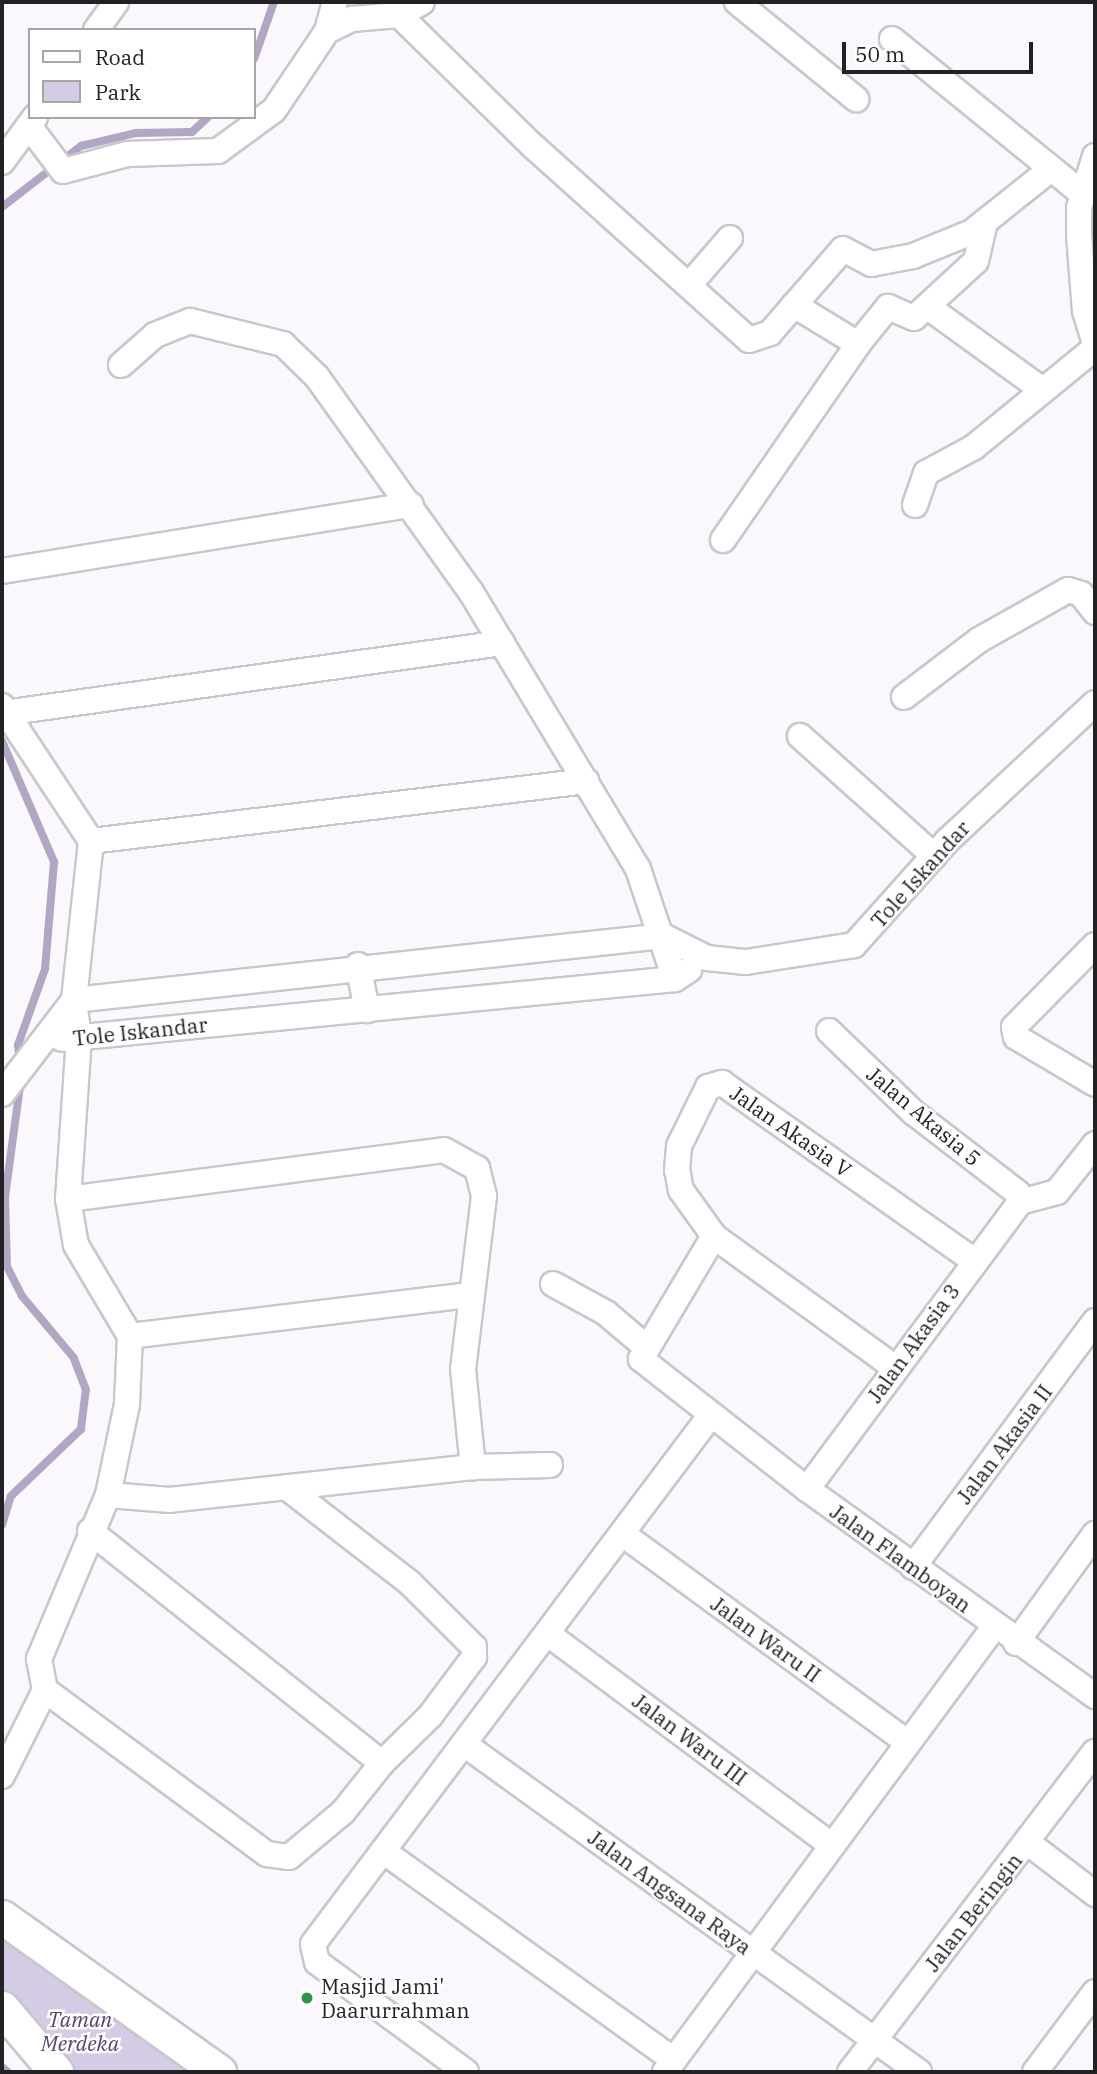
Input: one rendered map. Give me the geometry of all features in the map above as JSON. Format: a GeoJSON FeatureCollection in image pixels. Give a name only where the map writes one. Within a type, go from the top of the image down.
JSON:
{"type":"FeatureCollection","features":[{"type":"Feature","properties":{"kind":"street"},"geometry":{"type":"LineString","coordinates":[[97,28],[116,2]]}},
{"type":"Feature","properties":{"kind":"street"},"geometry":{"type":"LineString","coordinates":[[2,162],[34,125],[60,170],[127,154],[218,152],[274,110],[327,30],[335,2]]}},
{"type":"Feature","properties":{"kind":"street"},"geometry":{"type":"LineString","coordinates":[[327,30],[352,19],[399,15],[422,2]]}},
{"type":"Feature","properties":{"kind":"street"},"geometry":{"type":"LineString","coordinates":[[737,2],[856,99]]}},
{"type":"Feature","properties":{"kind":"street"},"geometry":{"type":"LineString","coordinates":[[399,15],[534,147],[690,284],[749,340],[770,332],[843,248],[871,264],[891,264],[985,223],[1051,169]]}},
{"type":"Feature","properties":{"kind":"street"},"geometry":{"type":"LineString","coordinates":[[892,39],[1051,169],[1086,205]]}},
{"type":"Feature","properties":{"kind":"street"},"geometry":{"type":"LineString","coordinates":[[915,505],[926,473],[974,447],[1040,388],[1095,346],[1085,311],[1086,205],[1095,156]]}},
{"type":"Feature","properties":{"kind":"street"},"geometry":{"type":"LineString","coordinates":[[723,540],[858,344],[888,307],[910,319],[928,307],[976,261],[985,223]]}},
{"type":"Feature","properties":{"kind":"street"},"geometry":{"type":"LineString","coordinates":[[690,284],[730,238]]}},
{"type":"Feature","properties":{"kind":"street"},"geometry":{"type":"LineString","coordinates":[[794,305],[858,344]]}},
{"type":"Feature","properties":{"kind":"street"},"geometry":{"type":"LineString","coordinates":[[928,307],[1040,388]]}},
{"type":"Feature","properties":{"kind":"street"},"geometry":{"type":"LineString","coordinates":[[121,365],[155,335],[190,321],[283,344],[317,377],[411,505],[502,643],[586,781],[638,869],[663,936],[675,979]]}},
{"type":"Feature","properties":{"kind":"street"},"geometry":{"type":"LineString","coordinates":[[2,571],[411,505]]}},
{"type":"Feature","properties":{"kind":"street"},"geometry":{"type":"LineString","coordinates":[[904,697],[979,640],[1068,590],[1081,594],[1095,612]]}},
{"type":"Feature","properties":{"kind":"street"},"geometry":{"type":"LineString","coordinates":[[2,1776],[45,1690],[39,1659],[90,1531],[108,1495],[127,1404],[130,1336],[76,1245],[68,1199],[79,1037],[74,1000],[91,841],[3,710],[502,643]]}},
{"type":"Feature","properties":{"kind":"street","name":"Tole Iskandar"},"geometry":{"type":"LineString","coordinates":[[39,1048],[74,1000],[358,965],[663,936],[707,958],[775,962],[854,945],[934,856],[1095,703]]}},
{"type":"Feature","properties":{"kind":"street"},"geometry":{"type":"LineString","coordinates":[[800,736],[934,856]]}},
{"type":"Feature","properties":{"kind":"street"},"geometry":{"type":"LineString","coordinates":[[91,841],[586,781]]}},
{"type":"Feature","properties":{"kind":"street"},"geometry":{"type":"LineString","coordinates":[[1095,945],[1014,1027],[1016,1037],[1095,1084]]}},
{"type":"Feature","properties":{"kind":"street","name":"Tole Iskandar"},"geometry":{"type":"LineString","coordinates":[[39,1048],[79,1037],[675,979],[707,958]]}},
{"type":"Feature","properties":{"kind":"street"},"geometry":{"type":"LineString","coordinates":[[358,965],[367,1010]]}},
{"type":"Feature","properties":{"kind":"street","name":"Jalan Akasia 5"},"geometry":{"type":"LineString","coordinates":[[828,1031],[914,1113],[1021,1200]]}},
{"type":"Feature","properties":{"kind":"street"},"geometry":{"type":"LineString","coordinates":[[2,1094],[39,1048]]}},
{"type":"Feature","properties":{"kind":"street","name":"Jalan Akasia V"},"geometry":{"type":"LineString","coordinates":[[713,1236],[681,1191],[677,1170],[679,1146],[708,1087],[722,1083],[974,1261]]}},
{"type":"Feature","properties":{"kind":"street"},"geometry":{"type":"LineString","coordinates":[[1021,1200],[1057,1192],[1095,1144]]}},
{"type":"Feature","properties":{"kind":"street"},"geometry":{"type":"LineString","coordinates":[[68,1199],[444,1150],[477,1168],[484,1196],[469,1295],[463,1368],[473,1467]]}},
{"type":"Feature","properties":{"kind":"street","name":"Jalan Akasia 3"},"geometry":{"type":"LineString","coordinates":[[807,1489],[894,1367],[1021,1200]]}},
{"type":"Feature","properties":{"kind":"street"},"geometry":{"type":"LineString","coordinates":[[553,1284],[606,1313],[646,1347],[713,1236],[894,1367]]}},
{"type":"Feature","properties":{"kind":"street"},"geometry":{"type":"LineString","coordinates":[[130,1336],[469,1295]]}},
{"type":"Feature","properties":{"kind":"street","name":"Jalan Akasia II"},"geometry":{"type":"LineString","coordinates":[[913,1567],[1095,1321]]}},
{"type":"Feature","properties":{"kind":"street","name":"Jalan Flamboyan"},"geometry":{"type":"LineString","coordinates":[[646,1347],[643,1363],[710,1416],[994,1627],[1095,1696]]}},
{"type":"Feature","properties":{"kind":"street"},"geometry":{"type":"LineString","coordinates":[[466,2072],[317,1962],[315,1942],[624,1535],[710,1416]]}},
{"type":"Feature","properties":{"kind":"street"},"geometry":{"type":"LineString","coordinates":[[108,1495],[170,1500],[473,1467],[550,1465]]}},
{"type":"Feature","properties":{"kind":"street"},"geometry":{"type":"LineString","coordinates":[[45,1690],[267,1854],[289,1857],[343,1812],[382,1763],[430,1716],[474,1657],[474,1647],[410,1583],[289,1489]]}},
{"type":"Feature","properties":{"kind":"street"},"geometry":{"type":"LineString","coordinates":[[90,1531],[382,1763]]}},
{"type":"Feature","properties":{"kind":"street"},"geometry":{"type":"LineString","coordinates":[[1016,1643],[1095,1534]]}},
{"type":"Feature","properties":{"kind":"street","name":"Jalan Waru II"},"geometry":{"type":"LineString","coordinates":[[624,1535],[908,1743]]}},
{"type":"Feature","properties":{"kind":"street"},"geometry":{"type":"LineString","coordinates":[[383,1851],[670,2066],[751,1951],[994,1627]]}},
{"type":"Feature","properties":{"kind":"street","name":"Jalan Waru III"},"geometry":{"type":"LineString","coordinates":[[548,1634],[831,1845]]}},
{"type":"Feature","properties":{"kind":"street","name":"Jalan Angsana Raya"},"geometry":{"type":"LineString","coordinates":[[464,1744],[873,2042],[919,2072]]}},
{"type":"Feature","properties":{"kind":"street","name":"Jalan Beringin"},"geometry":{"type":"LineString","coordinates":[[850,2072],[1095,1752]]}},
{"type":"Feature","properties":{"kind":"street"},"geometry":{"type":"LineString","coordinates":[[1027,1842],[1095,1894]]}},
{"type":"Feature","properties":{"kind":"street"},"geometry":{"type":"LineString","coordinates":[[2,1917],[219,2072]]}},
{"type":"Feature","properties":{"kind":"street"},"geometry":{"type":"LineString","coordinates":[[1035,2072],[1095,1992]]}},
{"type":"Feature","properties":{"kind":"street"},"geometry":{"type":"LineString","coordinates":[[2,2008],[56,2072]]}},
{"type":"Feature","properties":{"kind":"green space","name":"Taman Merdeka"},"geometry":{"type":"Polygon","coordinates":[[[2,1922],[204,2072],[60,2072],[2,2003],[2,1922]]]}},
{"type":"Feature","properties":{"kind":"waterway"},"geometry":{"type":"LineString","coordinates":[[256,53],[274,2]]}},
{"type":"Feature","properties":{"kind":"waterway"},"geometry":{"type":"LineString","coordinates":[[2,207],[81,146],[136,133],[192,132],[206,119]]}},
{"type":"Feature","properties":{"kind":"waterway"},"geometry":{"type":"LineString","coordinates":[[2,741],[54,862],[45,969],[18,1045],[20,1062]]}},
{"type":"Feature","properties":{"kind":"waterway"},"geometry":{"type":"LineString","coordinates":[[2,1525],[11,1496],[81,1429],[86,1390],[74,1358],[22,1296],[7,1266],[5,1197],[21,1078]]}},
{"type":"Feature","properties":{"kind":"waterway"},"geometry":{"type":"LineString","coordinates":[[2,2067],[8,2072]]}},
{"type":"Feature","properties":{"kind":"place","name":"Masjid Jami' Daarurrahman"},"geometry":{"type":"Point","coordinates":[307,1998]}}]}
